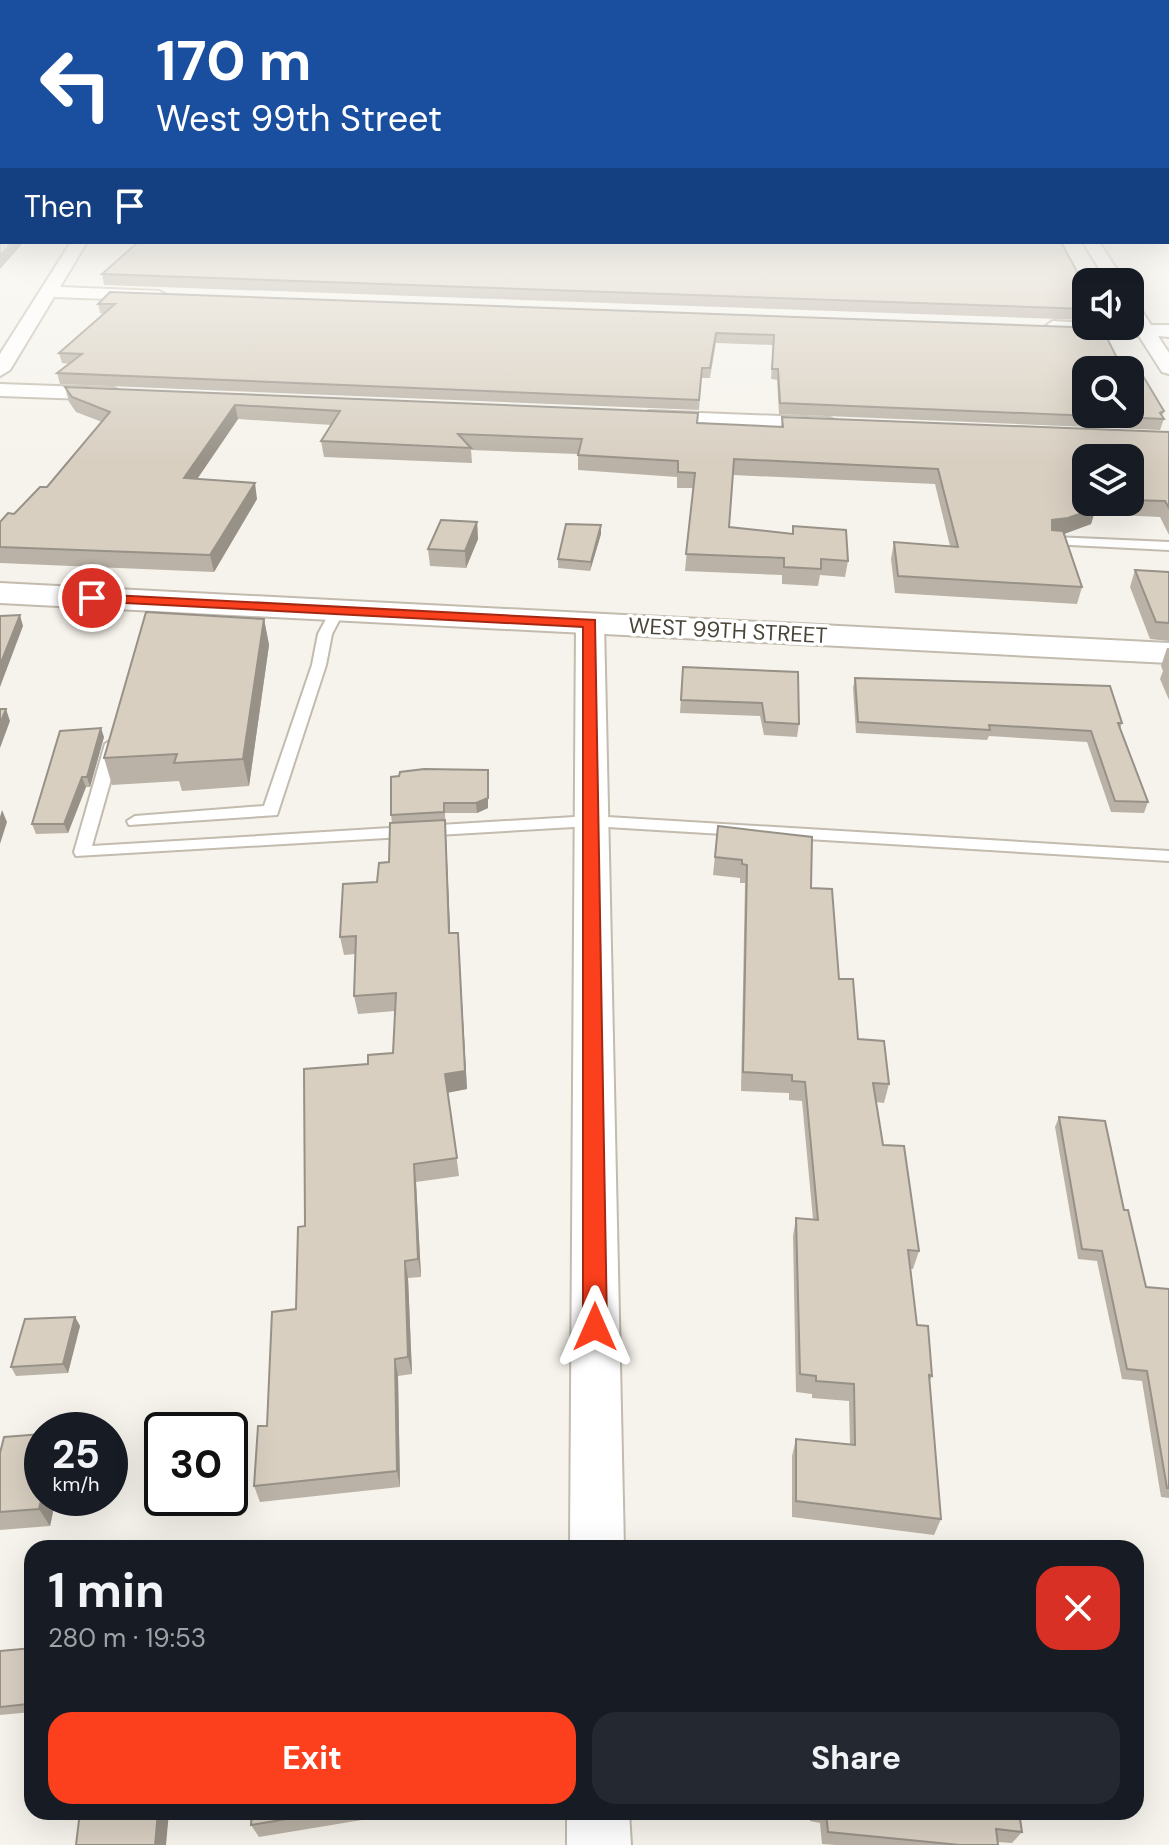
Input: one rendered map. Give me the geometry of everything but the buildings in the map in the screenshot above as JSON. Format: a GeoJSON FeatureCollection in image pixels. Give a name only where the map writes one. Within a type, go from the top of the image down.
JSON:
{"type":"FeatureCollection","features":[{"type":"Feature","properties":{"kind":"street"},"geometry":{"type":"LineString","coordinates":[[0,370],[48,292],[171,296]]}},
{"type":"Feature","properties":{"kind":"street"},"geometry":{"type":"LineString","coordinates":[[1039,326],[1169,331]]}},
{"type":"Feature","properties":{"kind":"street"},"geometry":{"type":"LineString","coordinates":[[1145,330],[1169,368]]}},
{"type":"Feature","properties":{"kind":"street"},"geometry":{"type":"LineString","coordinates":[[0,390],[134,395]]}},
{"type":"Feature","properties":{"kind":"street"},"geometry":{"type":"LineString","coordinates":[[628,416],[850,425]]}},
{"type":"Feature","properties":{"kind":"street","name":"WEST 99TH STREET"},"geometry":{"type":"LineString","coordinates":[[0,593],[151,608],[337,611],[1169,653]]}},
{"type":"Feature","properties":{"kind":"street"},"geometry":{"type":"LineString","coordinates":[[590,623],[597,1540]]}},
{"type":"Feature","properties":{"kind":"street"},"geometry":{"type":"LineString","coordinates":[[598,1820],[599,1845]]}},
{"type":"Feature","properties":{"kind":"lane"},"geometry":{"type":"LineString","coordinates":[[1054,541],[1169,546]]}},
{"type":"Feature","properties":{"kind":"lane"},"geometry":{"type":"LineString","coordinates":[[135,821],[271,811],[319,665],[325,634],[337,611]]}},
{"type":"Feature","properties":{"kind":"lane"},"geometry":{"type":"LineString","coordinates":[[116,731],[82,852],[591,821],[1169,856]]}},
{"type":"Feature","properties":{"kind":"route"},"geometry":{"type":"LineString","coordinates":[[92,598],[590,623],[595,1327]]}}]}
